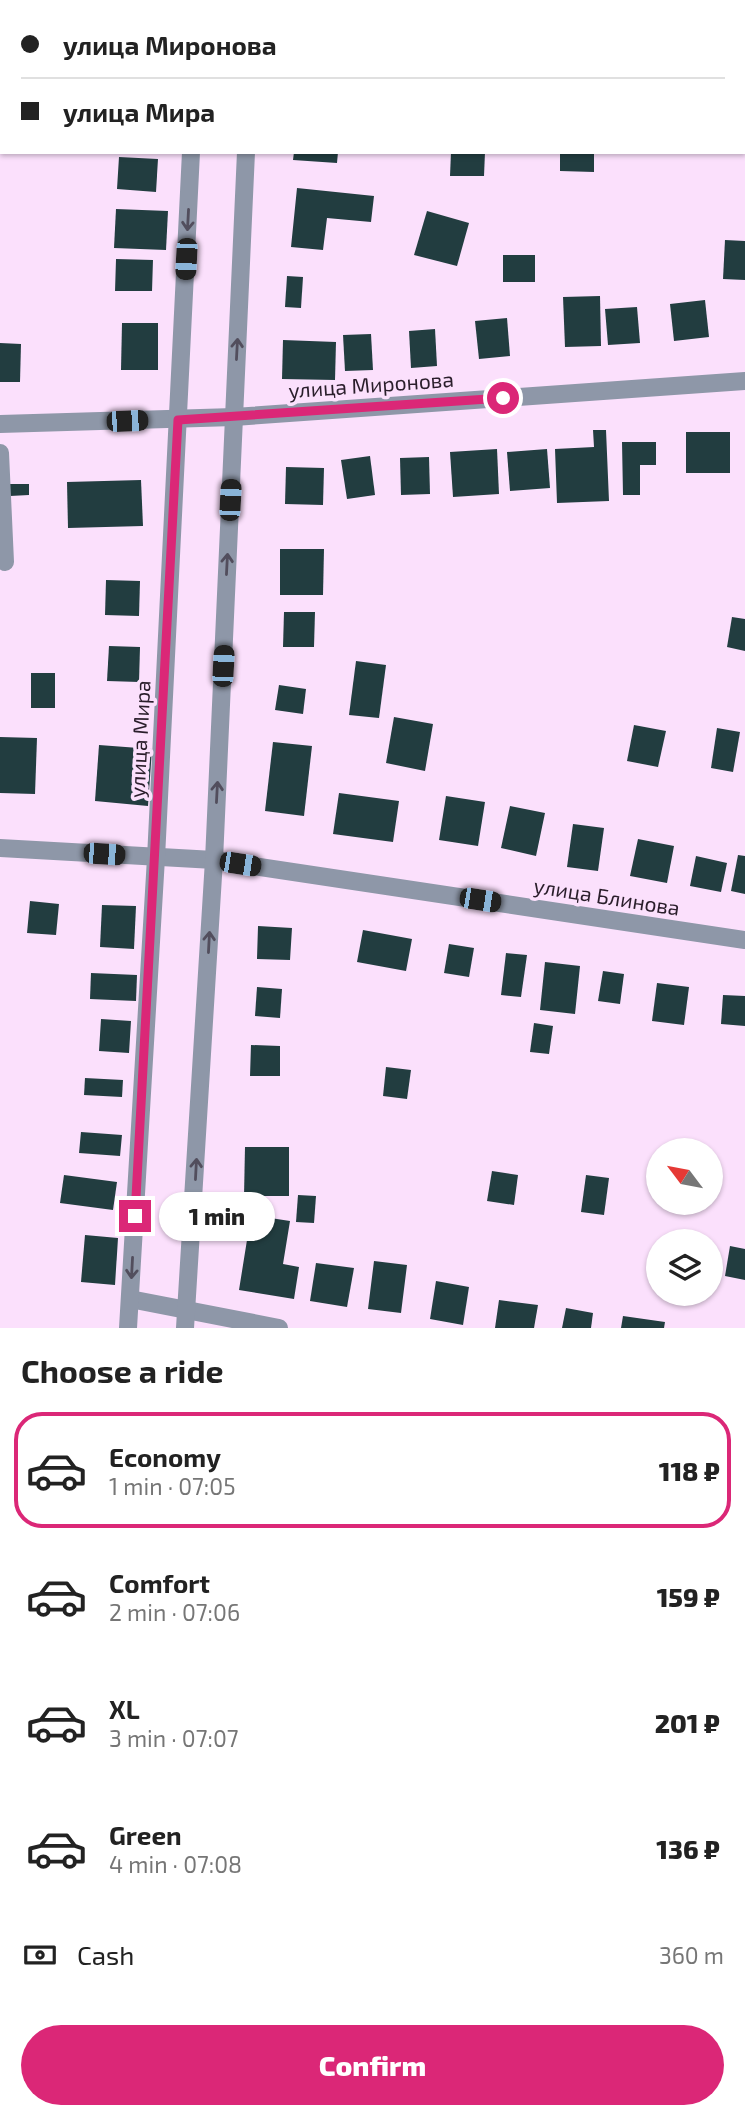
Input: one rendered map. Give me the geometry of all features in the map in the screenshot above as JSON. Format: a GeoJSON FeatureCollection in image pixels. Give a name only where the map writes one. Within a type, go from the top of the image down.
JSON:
{"type":"FeatureCollection","features":[{"type":"Feature","properties":{"kind":"street","name":"улица Мира"},"geometry":{"type":"LineString","coordinates":[[128,1328],[156,858],[191,154]]}},
{"type":"Feature","properties":{"kind":"street"},"geometry":{"type":"LineString","coordinates":[[186,1319],[214,860],[246,154]]}},
{"type":"Feature","properties":{"kind":"street","name":"улица Миронова"},"geometry":{"type":"LineString","coordinates":[[0,424],[234,417],[745,381]]}},
{"type":"Feature","properties":{"kind":"street"},"geometry":{"type":"LineString","coordinates":[[0,453],[5,562]]}},
{"type":"Feature","properties":{"kind":"street"},"geometry":{"type":"LineString","coordinates":[[0,848],[156,858]]}},
{"type":"Feature","properties":{"kind":"street","name":"улица Блинова"},"geometry":{"type":"LineString","coordinates":[[156,858],[214,860],[745,940]]}},
{"type":"Feature","properties":{"kind":"street"},"geometry":{"type":"LineString","coordinates":[[130,1299],[186,1319],[279,1328]]}},
{"type":"Feature","properties":{"kind":"building"},"geometry":{"type":"Polygon","coordinates":[[[294,154],[338,154],[337,163],[293,160],[294,154]]]}},
{"type":"Feature","properties":{"kind":"building"},"geometry":{"type":"Polygon","coordinates":[[[451,154],[485,154],[484,176],[450,176],[451,154]]]}},
{"type":"Feature","properties":{"kind":"building"},"geometry":{"type":"Polygon","coordinates":[[[560,154],[594,154],[594,172],[560,171],[560,154]]]}},
{"type":"Feature","properties":{"kind":"building"},"geometry":{"type":"Polygon","coordinates":[[[119,157],[158,159],[156,192],[117,189],[119,157]]]}},
{"type":"Feature","properties":{"kind":"building"},"geometry":{"type":"Polygon","coordinates":[[[297,188],[374,196],[371,222],[327,218],[323,250],[291,247],[297,188]]]}},
{"type":"Feature","properties":{"kind":"building"},"geometry":{"type":"Polygon","coordinates":[[[116,209],[168,211],[166,250],[114,248],[116,209]]]}},
{"type":"Feature","properties":{"kind":"building"},"geometry":{"type":"Polygon","coordinates":[[[427,211],[469,223],[457,266],[414,255],[427,211]]]}},
{"type":"Feature","properties":{"kind":"building"},"geometry":{"type":"Polygon","coordinates":[[[725,240],[745,241],[745,280],[723,279],[725,240]]]}},
{"type":"Feature","properties":{"kind":"building"},"geometry":{"type":"Polygon","coordinates":[[[503,255],[535,255],[535,282],[503,282],[503,255]]]}},
{"type":"Feature","properties":{"kind":"building"},"geometry":{"type":"Polygon","coordinates":[[[116,259],[153,260],[152,291],[115,291],[116,259]]]}},
{"type":"Feature","properties":{"kind":"building"},"geometry":{"type":"Polygon","coordinates":[[[287,276],[303,277],[301,308],[285,307],[287,276]]]}},
{"type":"Feature","properties":{"kind":"building"},"geometry":{"type":"Polygon","coordinates":[[[600,296],[601,346],[565,347],[563,297],[600,296]]]}},
{"type":"Feature","properties":{"kind":"building"},"geometry":{"type":"Polygon","coordinates":[[[705,300],[709,337],[674,341],[670,304],[705,300]]]}},
{"type":"Feature","properties":{"kind":"building"},"geometry":{"type":"Polygon","coordinates":[[[637,307],[640,343],[608,345],[605,309],[637,307]]]}},
{"type":"Feature","properties":{"kind":"building"},"geometry":{"type":"Polygon","coordinates":[[[507,318],[510,356],[479,359],[475,321],[507,318]]]}},
{"type":"Feature","properties":{"kind":"building"},"geometry":{"type":"Polygon","coordinates":[[[122,323],[158,323],[158,370],[121,370],[122,323]]]}},
{"type":"Feature","properties":{"kind":"building"},"geometry":{"type":"Polygon","coordinates":[[[435,329],[437,366],[411,368],[409,331],[435,329]]]}},
{"type":"Feature","properties":{"kind":"building"},"geometry":{"type":"Polygon","coordinates":[[[371,334],[373,370],[345,371],[343,335],[371,334]]]}},
{"type":"Feature","properties":{"kind":"building"},"geometry":{"type":"Polygon","coordinates":[[[283,340],[336,342],[335,380],[282,379],[283,340]]]}},
{"type":"Feature","properties":{"kind":"building"},"geometry":{"type":"Polygon","coordinates":[[[0,343],[21,344],[20,382],[0,382],[0,343]]]}},
{"type":"Feature","properties":{"kind":"building"},"geometry":{"type":"Polygon","coordinates":[[[593,430],[606,430],[609,501],[557,503],[555,449],[594,447],[593,430]]]}},
{"type":"Feature","properties":{"kind":"building"},"geometry":{"type":"Polygon","coordinates":[[[686,432],[730,432],[730,473],[686,473],[686,432]]]}},
{"type":"Feature","properties":{"kind":"building"},"geometry":{"type":"Polygon","coordinates":[[[622,442],[656,442],[656,465],[640,465],[640,495],[623,495],[622,442]]]}},
{"type":"Feature","properties":{"kind":"building"},"geometry":{"type":"Polygon","coordinates":[[[497,449],[499,494],[453,497],[450,452],[497,449]]]}},
{"type":"Feature","properties":{"kind":"building"},"geometry":{"type":"Polygon","coordinates":[[[547,449],[550,488],[510,491],[507,452],[547,449]]]}},
{"type":"Feature","properties":{"kind":"building"},"geometry":{"type":"Polygon","coordinates":[[[370,456],[375,495],[347,499],[341,460],[370,456]]]}},
{"type":"Feature","properties":{"kind":"building"},"geometry":{"type":"Polygon","coordinates":[[[429,457],[430,494],[401,495],[400,458],[429,457]]]}},
{"type":"Feature","properties":{"kind":"building"},"geometry":{"type":"Polygon","coordinates":[[[286,467],[324,468],[323,505],[285,504],[286,467]]]}},
{"type":"Feature","properties":{"kind":"building"},"geometry":{"type":"Polygon","coordinates":[[[141,480],[143,526],[68,528],[67,482],[141,480]]]}},
{"type":"Feature","properties":{"kind":"building"},"geometry":{"type":"Polygon","coordinates":[[[10,484],[29,484],[29,495],[10,496],[10,484]]]}},
{"type":"Feature","properties":{"kind":"building"},"geometry":{"type":"Polygon","coordinates":[[[280,549],[324,549],[323,595],[280,595],[280,549]]]}},
{"type":"Feature","properties":{"kind":"building"},"geometry":{"type":"Polygon","coordinates":[[[106,580],[140,581],[139,616],[105,615],[106,580]]]}},
{"type":"Feature","properties":{"kind":"building"},"geometry":{"type":"Polygon","coordinates":[[[284,612],[315,612],[314,647],[283,647],[284,612]]]}},
{"type":"Feature","properties":{"kind":"building"},"geometry":{"type":"Polygon","coordinates":[[[732,617],[745,619],[745,651],[727,647],[732,617]]]}},
{"type":"Feature","properties":{"kind":"building"},"geometry":{"type":"Polygon","coordinates":[[[109,646],[140,647],[139,682],[107,681],[109,646]]]}},
{"type":"Feature","properties":{"kind":"building"},"geometry":{"type":"Polygon","coordinates":[[[356,661],[386,665],[379,718],[349,715],[356,661]]]}},
{"type":"Feature","properties":{"kind":"building"},"geometry":{"type":"Polygon","coordinates":[[[31,673],[55,673],[55,708],[31,708],[31,673]]]}},
{"type":"Feature","properties":{"kind":"building"},"geometry":{"type":"Polygon","coordinates":[[[279,685],[306,689],[303,714],[275,710],[279,685]]]}},
{"type":"Feature","properties":{"kind":"building"},"geometry":{"type":"Polygon","coordinates":[[[394,717],[433,724],[425,771],[386,763],[394,717]]]}},
{"type":"Feature","properties":{"kind":"building"},"geometry":{"type":"Polygon","coordinates":[[[634,725],[666,731],[658,767],[627,761],[634,725]]]}},
{"type":"Feature","properties":{"kind":"building"},"geometry":{"type":"Polygon","coordinates":[[[717,728],[740,732],[733,772],[711,768],[717,728]]]}},
{"type":"Feature","properties":{"kind":"building"},"geometry":{"type":"Polygon","coordinates":[[[0,737],[37,738],[35,794],[0,793],[0,737]]]}},
{"type":"Feature","properties":{"kind":"building"},"geometry":{"type":"Polygon","coordinates":[[[273,742],[312,746],[304,816],[265,811],[273,742]]]}},
{"type":"Feature","properties":{"kind":"building"},"geometry":{"type":"Polygon","coordinates":[[[99,745],[152,749],[148,806],[95,801],[99,745]]]}},
{"type":"Feature","properties":{"kind":"building"},"geometry":{"type":"Polygon","coordinates":[[[339,793],[399,801],[393,842],[333,834],[339,793]]]}},
{"type":"Feature","properties":{"kind":"building"},"geometry":{"type":"Polygon","coordinates":[[[446,796],[485,802],[478,846],[439,840],[446,796]]]}},
{"type":"Feature","properties":{"kind":"building"},"geometry":{"type":"Polygon","coordinates":[[[510,806],[545,813],[536,856],[501,848],[510,806]]]}},
{"type":"Feature","properties":{"kind":"building"},"geometry":{"type":"Polygon","coordinates":[[[573,824],[604,828],[598,871],[567,867],[573,824]]]}},
{"type":"Feature","properties":{"kind":"building"},"geometry":{"type":"Polygon","coordinates":[[[638,839],[674,846],[667,883],[630,876],[638,839]]]}},
{"type":"Feature","properties":{"kind":"building"},"geometry":{"type":"Polygon","coordinates":[[[738,855],[745,856],[745,894],[731,891],[738,855]]]}},
{"type":"Feature","properties":{"kind":"building"},"geometry":{"type":"Polygon","coordinates":[[[696,856],[727,863],[721,892],[690,886],[696,856]]]}},
{"type":"Feature","properties":{"kind":"building"},"geometry":{"type":"Polygon","coordinates":[[[30,901],[59,904],[56,935],[27,933],[30,901]]]}},
{"type":"Feature","properties":{"kind":"building"},"geometry":{"type":"Polygon","coordinates":[[[102,905],[136,906],[134,949],[100,947],[102,905]]]}},
{"type":"Feature","properties":{"kind":"building"},"geometry":{"type":"Polygon","coordinates":[[[258,926],[292,928],[290,960],[257,959],[258,926]]]}},
{"type":"Feature","properties":{"kind":"building"},"geometry":{"type":"Polygon","coordinates":[[[363,930],[412,939],[406,971],[357,962],[363,930]]]}},
{"type":"Feature","properties":{"kind":"building"},"geometry":{"type":"Polygon","coordinates":[[[449,944],[474,948],[469,977],[444,973],[449,944]]]}},
{"type":"Feature","properties":{"kind":"building"},"geometry":{"type":"Polygon","coordinates":[[[506,953],[527,955],[521,997],[501,995],[506,953]]]}},
{"type":"Feature","properties":{"kind":"building"},"geometry":{"type":"Polygon","coordinates":[[[545,962],[580,966],[575,1014],[540,1010],[545,962]]]}},
{"type":"Feature","properties":{"kind":"building"},"geometry":{"type":"Polygon","coordinates":[[[603,971],[624,974],[620,1004],[598,1001],[603,971]]]}},
{"type":"Feature","properties":{"kind":"building"},"geometry":{"type":"Polygon","coordinates":[[[91,973],[137,975],[136,1001],[90,999],[91,973]]]}},
{"type":"Feature","properties":{"kind":"building"},"geometry":{"type":"Polygon","coordinates":[[[657,983],[689,987],[684,1025],[652,1021],[657,983]]]}},
{"type":"Feature","properties":{"kind":"building"},"geometry":{"type":"Polygon","coordinates":[[[257,987],[282,989],[280,1018],[255,1016],[257,987]]]}},
{"type":"Feature","properties":{"kind":"building"},"geometry":{"type":"Polygon","coordinates":[[[723,995],[745,996],[745,1026],[721,1024],[723,995]]]}},
{"type":"Feature","properties":{"kind":"building"},"geometry":{"type":"Polygon","coordinates":[[[101,1019],[131,1021],[129,1053],[99,1051],[101,1019]]]}},
{"type":"Feature","properties":{"kind":"building"},"geometry":{"type":"Polygon","coordinates":[[[534,1023],[553,1026],[549,1054],[530,1052],[534,1023]]]}},
{"type":"Feature","properties":{"kind":"building"},"geometry":{"type":"Polygon","coordinates":[[[251,1045],[280,1046],[280,1076],[250,1076],[251,1045]]]}},
{"type":"Feature","properties":{"kind":"building"},"geometry":{"type":"Polygon","coordinates":[[[386,1067],[411,1070],[407,1099],[383,1096],[386,1067]]]}},
{"type":"Feature","properties":{"kind":"building"},"geometry":{"type":"Polygon","coordinates":[[[85,1078],[123,1080],[122,1097],[84,1095],[85,1078]]]}},
{"type":"Feature","properties":{"kind":"building"},"geometry":{"type":"Polygon","coordinates":[[[81,1132],[122,1135],[120,1156],[79,1153],[81,1132]]]}},
{"type":"Feature","properties":{"kind":"building"},"geometry":{"type":"Polygon","coordinates":[[[245,1147],[289,1147],[289,1196],[244,1196],[245,1147]]]}},
{"type":"Feature","properties":{"kind":"building"},"geometry":{"type":"Polygon","coordinates":[[[492,1171],[518,1175],[514,1205],[487,1201],[492,1171]]]}},
{"type":"Feature","properties":{"kind":"building"},"geometry":{"type":"Polygon","coordinates":[[[64,1175],[117,1182],[113,1210],[60,1203],[64,1175]]]}},
{"type":"Feature","properties":{"kind":"building"},"geometry":{"type":"Polygon","coordinates":[[[586,1175],[609,1178],[604,1215],[581,1212],[586,1175]]]}},
{"type":"Feature","properties":{"kind":"building"},"geometry":{"type":"Polygon","coordinates":[[[298,1195],[316,1196],[314,1223],[296,1222],[298,1195]]]}},
{"type":"Feature","properties":{"kind":"building"},"geometry":{"type":"Polygon","coordinates":[[[251,1215],[290,1221],[283,1264],[299,1267],[294,1299],[239,1290],[251,1215]]]}},
{"type":"Feature","properties":{"kind":"building"},"geometry":{"type":"Polygon","coordinates":[[[85,1235],[118,1238],[115,1285],[81,1282],[85,1235]]]}},
{"type":"Feature","properties":{"kind":"building"},"geometry":{"type":"Polygon","coordinates":[[[730,1246],[745,1249],[745,1280],[725,1276],[730,1246]]]}},
{"type":"Feature","properties":{"kind":"building"},"geometry":{"type":"Polygon","coordinates":[[[374,1261],[407,1265],[401,1313],[368,1309],[374,1261]]]}},
{"type":"Feature","properties":{"kind":"building"},"geometry":{"type":"Polygon","coordinates":[[[316,1263],[354,1268],[347,1307],[310,1301],[316,1263]]]}},
{"type":"Feature","properties":{"kind":"building"},"geometry":{"type":"Polygon","coordinates":[[[436,1281],[469,1287],[463,1325],[430,1319],[436,1281]]]}},
{"type":"Feature","properties":{"kind":"building"},"geometry":{"type":"Polygon","coordinates":[[[499,1300],[538,1305],[534,1328],[495,1328],[499,1300]]]}},
{"type":"Feature","properties":{"kind":"building"},"geometry":{"type":"Polygon","coordinates":[[[566,1308],[593,1313],[591,1328],[562,1328],[566,1308]]]}},
{"type":"Feature","properties":{"kind":"building"},"geometry":{"type":"Polygon","coordinates":[[[623,1316],[665,1322],[664,1328],[621,1328],[623,1316]]]}},
{"type":"Feature","properties":{"kind":"route"},"geometry":{"type":"LineString","coordinates":[[135,1216],[178,420],[503,398]]}}]}
